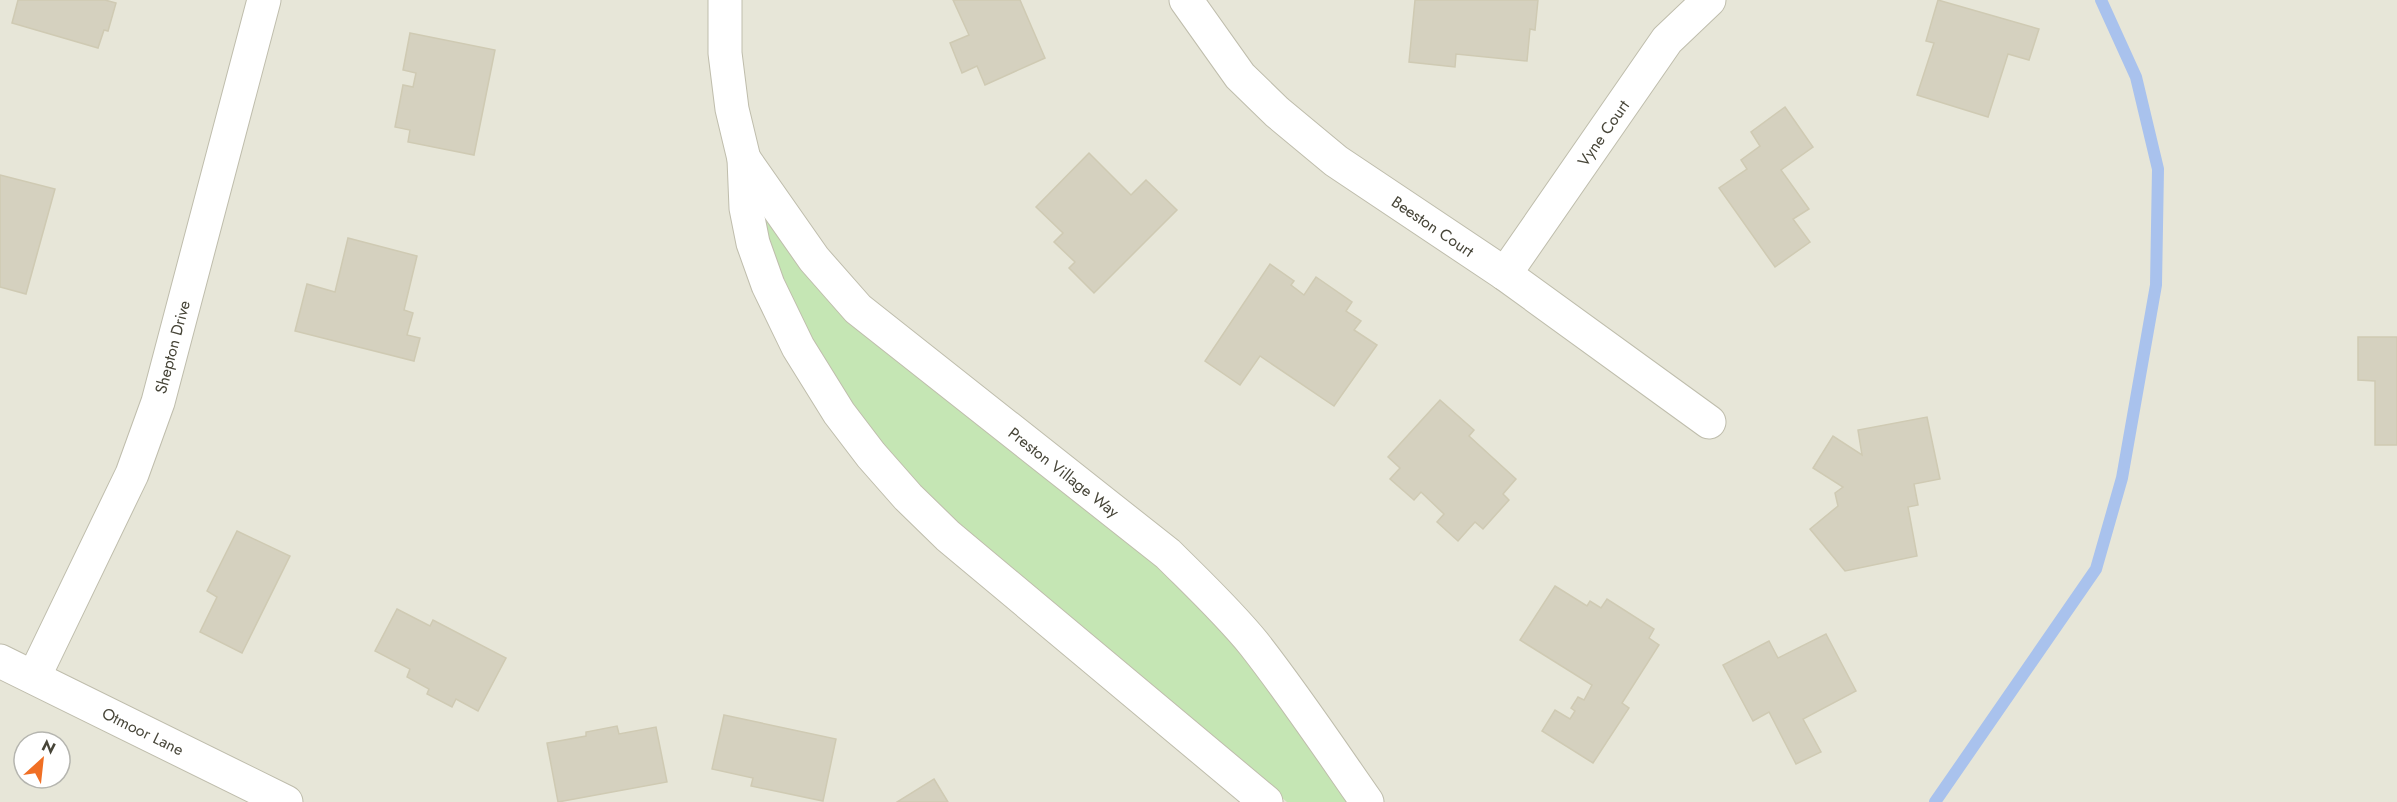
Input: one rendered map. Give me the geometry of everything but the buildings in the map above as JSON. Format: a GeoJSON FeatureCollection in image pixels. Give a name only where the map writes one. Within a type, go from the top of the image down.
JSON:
{"type":"FeatureCollection","features":[{"type":"Feature","properties":{"kind":"street","name":"Shepton Drive"},"geometry":{"type":"LineString","coordinates":[[34,677],[132,474],[158,402],[264,0]]}},
{"type":"Feature","properties":{"kind":"street","name":"Preston Village Way"},"geometry":{"type":"LineString","coordinates":[[725,0],[724,53],[732,109],[744,159],[746,208],[753,243],[768,285],[798,347],[839,413],[871,455],[908,497],[948,536],[1266,802]]}},
{"type":"Feature","properties":{"kind":"street","name":"Beeston Court"},"geometry":{"type":"LineString","coordinates":[[1186,0],[1240,75],[1276,112],[1336,161],[1505,274],[1709,422]]}},
{"type":"Feature","properties":{"kind":"street","name":"Vyne Court"},"geometry":{"type":"LineString","coordinates":[[1505,274],[1667,40],[1709,0]]}},
{"type":"Feature","properties":{"kind":"street","name":"Preston Village Way"},"geometry":{"type":"LineString","coordinates":[[744,159],[814,259],[858,309],[1167,554],[1212,598],[1253,643],[1289,690],[1367,802]]}},
{"type":"Feature","properties":{"kind":"street","name":"Otmoor Lane"},"geometry":{"type":"LineString","coordinates":[[0,661],[286,802]]}},
{"type":"Feature","properties":{"kind":"shaded area"},"geometry":{"type":"Polygon","coordinates":[[[0,0],[2397,0],[2397,802],[0,802],[0,0]]]}},
{"type":"Feature","properties":{"kind":"green space"},"geometry":{"type":"Polygon","coordinates":[[[754,191],[811,274],[1137,541],[1213,612],[1351,802],[1287,802],[935,508],[859,421],[796,325],[760,233],[754,191]]]}},
{"type":"Feature","properties":{"kind":"waterway"},"geometry":{"type":"LineString","coordinates":[[1935,802],[2096,569],[2122,478],[2156,285],[2158,169],[2136,77],[2101,0]]}}]}
